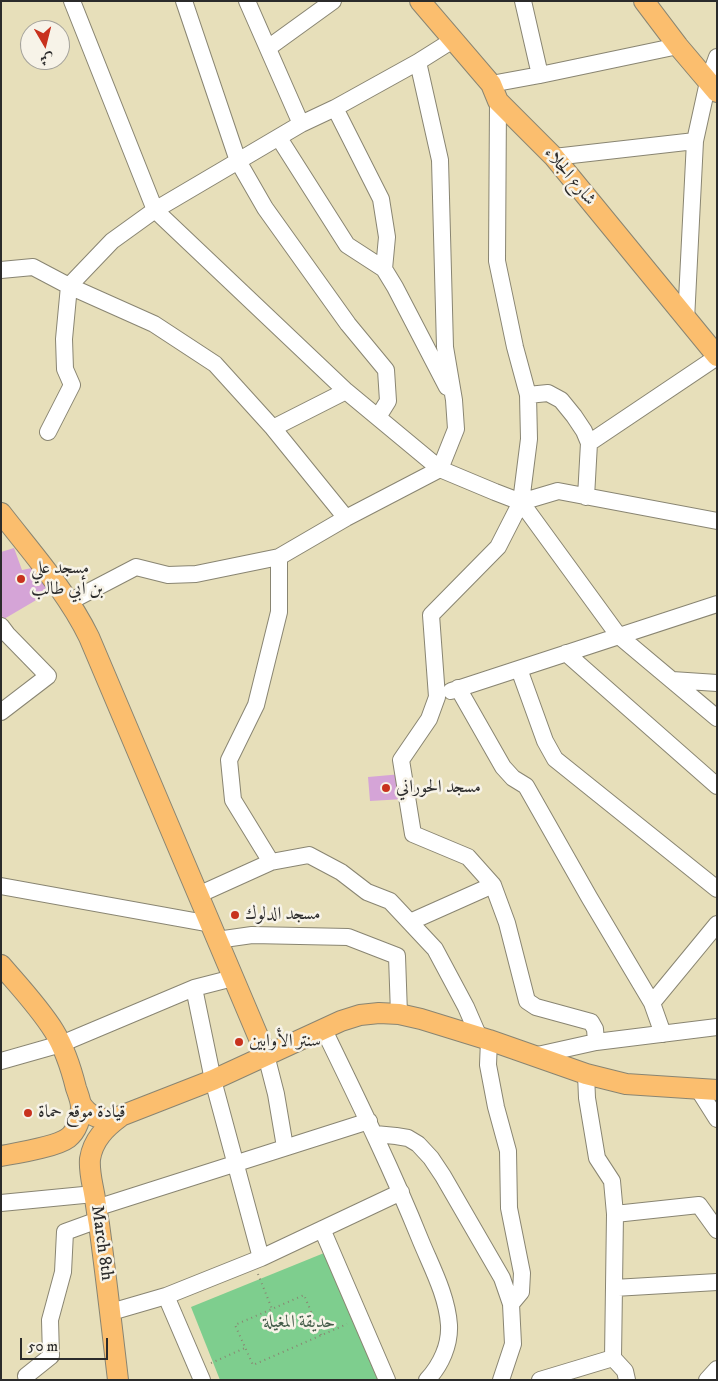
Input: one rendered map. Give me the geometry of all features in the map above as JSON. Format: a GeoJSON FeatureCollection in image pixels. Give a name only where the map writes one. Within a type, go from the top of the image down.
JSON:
{"type":"FeatureCollection","features":[{"type":"Feature","properties":{"kind":"main road","name":"شارع الجلاء"},"geometry":{"type":"LineString","coordinates":[[420,1],[494,93],[554,157],[717,357]]}},
{"type":"Feature","properties":{"kind":"main road"},"geometry":{"type":"LineString","coordinates":[[644,1],[712,87]]}},
{"type":"Feature","properties":{"kind":"main road"},"geometry":{"type":"LineString","coordinates":[[1,513],[69,602],[89,637],[266,1055]]}},
{"type":"Feature","properties":{"kind":"main road"},"geometry":{"type":"LineString","coordinates":[[1,1156],[57,1143],[68,1138],[81,1114],[81,1104],[68,1059],[61,1044],[44,1017],[4,974]]}},
{"type":"Feature","properties":{"kind":"main road"},"geometry":{"type":"LineString","coordinates":[[81,1104],[91,1115],[98,1118],[113,1119],[120,1117],[213,1080],[323,1028],[360,1016],[380,1014],[399,1014],[421,1019],[484,1038],[586,1074],[626,1084],[707,1090]]}},
{"type":"Feature","properties":{"kind":"main road","name":"March 8th"},"geometry":{"type":"LineString","coordinates":[[118,1380],[111,1312],[90,1172],[90,1160],[98,1137],[106,1127],[120,1117]]}},
{"type":"Feature","properties":{"kind":"main road"},"geometry":{"type":"LineString","coordinates":[[57,1143],[66,1146],[81,1156],[90,1172]]}},
{"type":"Feature","properties":{"kind":"street"},"geometry":{"type":"LineString","coordinates":[[72,1],[155,210],[346,391],[440,469],[521,502],[618,635],[717,718]]}},
{"type":"Feature","properties":{"kind":"street"},"geometry":{"type":"LineString","coordinates":[[184,1],[238,161],[266,208],[293,247],[348,324],[386,370],[388,401],[378,417]]}},
{"type":"Feature","properties":{"kind":"street"},"geometry":{"type":"LineString","coordinates":[[248,1],[301,124]]}},
{"type":"Feature","properties":{"kind":"street"},"geometry":{"type":"LineString","coordinates":[[268,48],[333,1]]}},
{"type":"Feature","properties":{"kind":"street"},"geometry":{"type":"LineString","coordinates":[[523,1],[540,75]]}},
{"type":"Feature","properties":{"kind":"street"},"geometry":{"type":"LineString","coordinates":[[48,432],[72,385],[65,369],[64,339],[69,286],[112,241],[155,210],[238,161],[301,124],[335,108],[418,62],[453,40]]}},
{"type":"Feature","properties":{"kind":"street"},"geometry":{"type":"LineString","coordinates":[[596,1042],[595,1029],[591,1022],[536,1007],[527,1001],[507,923],[494,885],[468,857],[413,834],[401,760],[430,719],[437,697],[431,616],[498,547],[521,502],[529,439],[528,395],[514,347],[497,261],[494,93],[540,75],[678,46]]}},
{"type":"Feature","properties":{"kind":"street"},"geometry":{"type":"LineString","coordinates":[[686,320],[695,140],[712,87],[717,57]]}},
{"type":"Feature","properties":{"kind":"street"},"geometry":{"type":"LineString","coordinates":[[69,602],[136,567],[168,575],[196,574],[279,557],[346,518],[440,469],[456,429],[454,400],[445,347],[440,160],[418,62]]}},
{"type":"Feature","properties":{"kind":"street"},"geometry":{"type":"LineString","coordinates":[[335,108],[381,199],[387,237],[384,269]]}},
{"type":"Feature","properties":{"kind":"street"},"geometry":{"type":"LineString","coordinates":[[279,138],[347,245],[384,269],[454,400]]}},
{"type":"Feature","properties":{"kind":"street"},"geometry":{"type":"LineString","coordinates":[[554,157],[695,140]]}},
{"type":"Feature","properties":{"kind":"street"},"geometry":{"type":"LineString","coordinates":[[1,270],[33,267],[69,286],[154,324],[215,364],[273,428],[346,518]]}},
{"type":"Feature","properties":{"kind":"street"},"geometry":{"type":"LineString","coordinates":[[589,443],[717,357]]}},
{"type":"Feature","properties":{"kind":"street"},"geometry":{"type":"LineString","coordinates":[[273,428],[346,391]]}},
{"type":"Feature","properties":{"kind":"street"},"geometry":{"type":"LineString","coordinates":[[528,395],[548,393],[561,400],[584,431],[589,443],[586,497]]}},
{"type":"Feature","properties":{"kind":"street"},"geometry":{"type":"LineString","coordinates":[[521,502],[558,491],[717,522]]}},
{"type":"Feature","properties":{"kind":"street"},"geometry":{"type":"LineString","coordinates":[[271,862],[233,800],[229,760],[256,704],[279,612],[279,557]]}},
{"type":"Feature","properties":{"kind":"street"},"geometry":{"type":"LineString","coordinates":[[437,697],[458,688],[717,604]]}},
{"type":"Feature","properties":{"kind":"street"},"geometry":{"type":"LineString","coordinates":[[1,626],[48,676],[1,712]]}},
{"type":"Feature","properties":{"kind":"street"},"geometry":{"type":"LineString","coordinates":[[566,653],[717,786]]}},
{"type":"Feature","properties":{"kind":"street"},"geometry":{"type":"LineString","coordinates":[[519,669],[545,741],[555,759],[717,889]]}},
{"type":"Feature","properties":{"kind":"street"},"geometry":{"type":"LineString","coordinates":[[672,680],[717,684]]}},
{"type":"Feature","properties":{"kind":"street"},"geometry":{"type":"LineString","coordinates":[[458,688],[503,767],[513,778],[526,786],[652,1003],[663,1034]]}},
{"type":"Feature","properties":{"kind":"street"},"geometry":{"type":"LineString","coordinates":[[198,895],[271,862],[309,855],[341,872],[367,892],[390,902],[435,950],[484,1038],[496,1107],[508,1151],[508,1208],[522,1273],[521,1292],[511,1304]]}},
{"type":"Feature","properties":{"kind":"street"},"geometry":{"type":"LineString","coordinates":[[410,922],[494,885]]}},
{"type":"Feature","properties":{"kind":"street"},"geometry":{"type":"LineString","coordinates":[[1,886],[214,932],[252,936],[348,937],[397,956],[399,1014]]}},
{"type":"Feature","properties":{"kind":"street"},"geometry":{"type":"LineString","coordinates":[[652,1003],[717,924]]}},
{"type":"Feature","properties":{"kind":"street"},"geometry":{"type":"LineString","coordinates":[[1,1061],[61,1044],[194,988],[233,978]]}},
{"type":"Feature","properties":{"kind":"street"},"geometry":{"type":"LineString","coordinates":[[194,988],[213,1080],[235,1163],[257,1260]]}},
{"type":"Feature","properties":{"kind":"street"},"geometry":{"type":"LineString","coordinates":[[533,1056],[596,1042],[717,1027]]}},
{"type":"Feature","properties":{"kind":"street"},"geometry":{"type":"LineString","coordinates":[[323,1028],[401,1192],[442,1291],[448,1315],[448,1341],[439,1365],[427,1380]]}},
{"type":"Feature","properties":{"kind":"street"},"geometry":{"type":"LineString","coordinates":[[266,1055],[276,1094],[285,1147]]}},
{"type":"Feature","properties":{"kind":"street"},"geometry":{"type":"LineString","coordinates":[[586,1074],[587,1098],[596,1158],[612,1182],[615,1214],[613,1358],[625,1371],[627,1380]]}},
{"type":"Feature","properties":{"kind":"street"},"geometry":{"type":"LineString","coordinates":[[707,1090],[717,1119]]}},
{"type":"Feature","properties":{"kind":"street"},"geometry":{"type":"LineString","coordinates":[[1,1203],[96,1207],[285,1147],[372,1128],[408,1138],[418,1144],[431,1158],[502,1278],[511,1304],[513,1344],[501,1380]]}},
{"type":"Feature","properties":{"kind":"street"},"geometry":{"type":"LineString","coordinates":[[111,1312],[166,1296],[257,1260],[401,1192]]}},
{"type":"Feature","properties":{"kind":"street"},"geometry":{"type":"LineString","coordinates":[[615,1214],[700,1205],[717,1230]]}},
{"type":"Feature","properties":{"kind":"street"},"geometry":{"type":"LineString","coordinates":[[27,1380],[26,1376],[51,1356],[50,1320],[63,1272],[65,1232],[96,1207]]}},
{"type":"Feature","properties":{"kind":"street"},"geometry":{"type":"LineString","coordinates":[[322,1229],[387,1380]]}},
{"type":"Feature","properties":{"kind":"street"},"geometry":{"type":"LineString","coordinates":[[614,1288],[717,1282]]}},
{"type":"Feature","properties":{"kind":"street"},"geometry":{"type":"LineString","coordinates":[[166,1296],[199,1374]]}},
{"type":"Feature","properties":{"kind":"street"},"geometry":{"type":"LineString","coordinates":[[540,1380],[613,1358]]}},
{"type":"Feature","properties":{"kind":"street"},"geometry":{"type":"LineString","coordinates":[[707,1380],[717,1369]]}},
{"type":"Feature","properties":{"kind":"path"},"geometry":{"type":"LineString","coordinates":[[257,1260],[272,1309]]}},
{"type":"Feature","properties":{"kind":"path"},"geometry":{"type":"LineString","coordinates":[[321,1335],[304,1295],[235,1325],[253,1365],[361,1318]]}},
{"type":"Feature","properties":{"kind":"path"},"geometry":{"type":"LineString","coordinates":[[199,1374],[245,1348]]}},
{"type":"Feature","properties":{"kind":"green space","name":"حديقة المغيلة"},"geometry":{"type":"Polygon","coordinates":[[[329,1251],[384,1380],[220,1380],[191,1307],[329,1251]]]}},
{"type":"Feature","properties":{"kind":"building","name":"مسجد علي بن أبي طالب"},"geometry":{"type":"Polygon","coordinates":[[[14,548],[22,570],[32,568],[49,588],[38,599],[4,619],[1,615],[1,552],[14,548]]]}},
{"type":"Feature","properties":{"kind":"building","name":"مسجد الحوراني"},"geometry":{"type":"Polygon","coordinates":[[[402,774],[404,799],[370,801],[368,777],[402,774]]]}},
{"type":"Feature","properties":{"kind":"place","name":"مسجد علي بن أبي طالب"},"geometry":{"type":"Point","coordinates":[21,579]}},
{"type":"Feature","properties":{"kind":"place","name":"مسجد الحوراني"},"geometry":{"type":"Point","coordinates":[386,788]}},
{"type":"Feature","properties":{"kind":"place","name":"مسجد الدلوك"},"geometry":{"type":"Point","coordinates":[235,915]}},
{"type":"Feature","properties":{"kind":"place","name":"سنتر الأوابين"},"geometry":{"type":"Point","coordinates":[239,1042]}},
{"type":"Feature","properties":{"kind":"place","name":"قيادة موقع حماة"},"geometry":{"type":"Point","coordinates":[28,1113]}}]}
